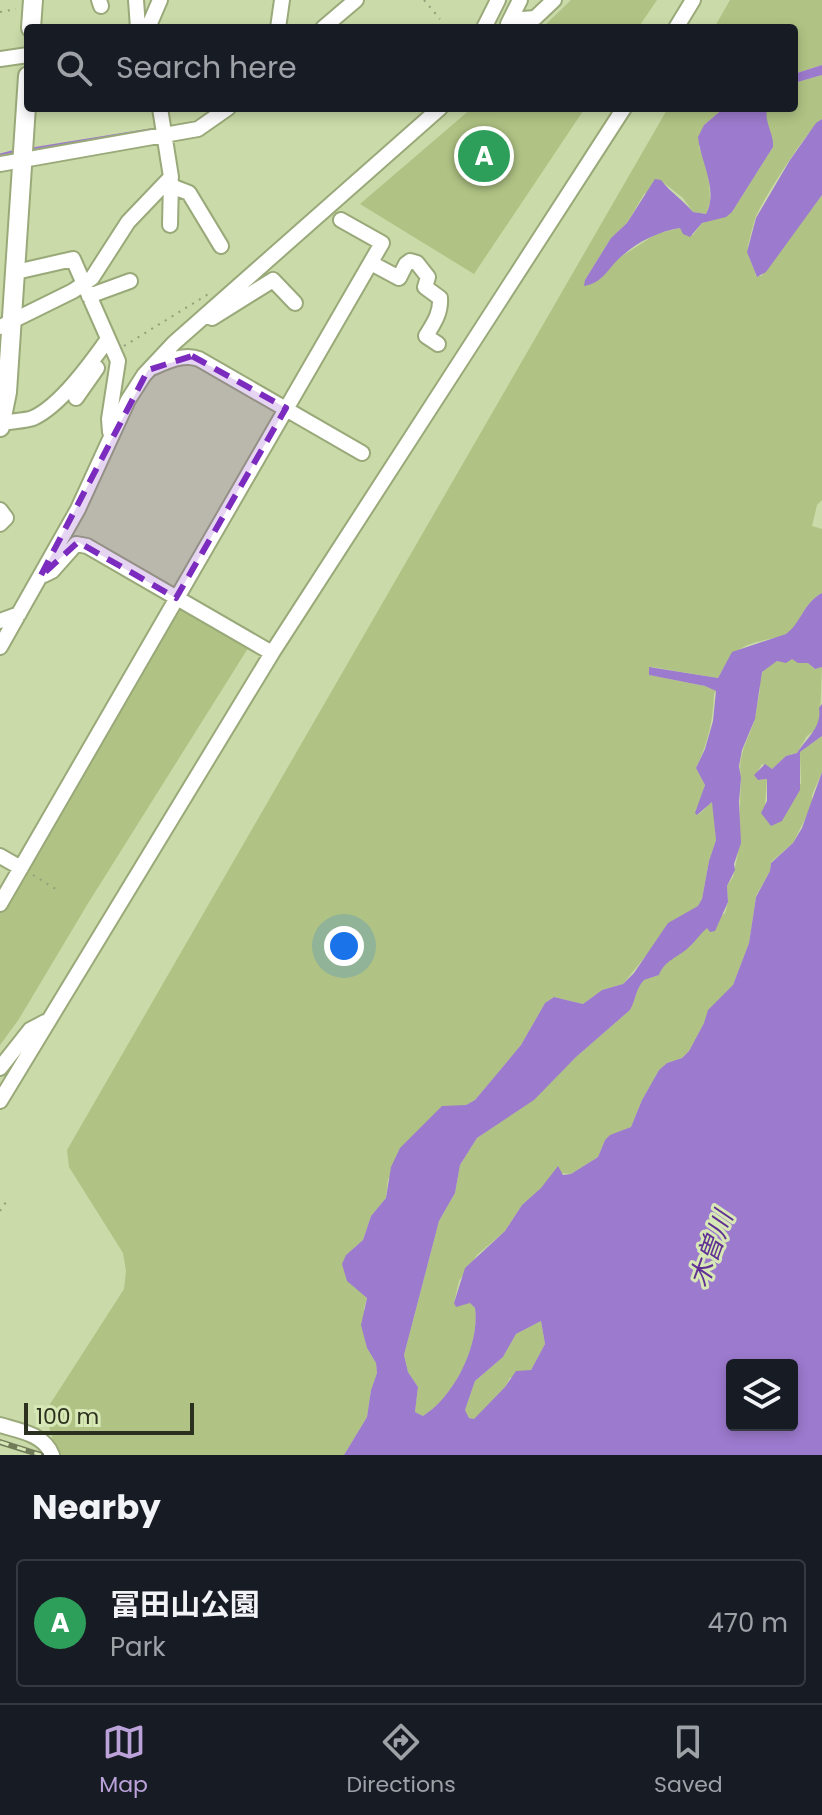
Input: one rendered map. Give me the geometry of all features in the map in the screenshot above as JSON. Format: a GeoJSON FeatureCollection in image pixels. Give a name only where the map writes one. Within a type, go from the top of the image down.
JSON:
{"type":"FeatureCollection","features":[{"type":"Feature","properties":{"kind":"main road"},"geometry":{"type":"LineString","coordinates":[[31,24],[33,3]]}},
{"type":"Feature","properties":{"kind":"main road"},"geometry":{"type":"LineString","coordinates":[[1,425],[6,325],[16,272],[25,112]]}},
{"type":"Feature","properties":{"kind":"street"},"geometry":{"type":"LineString","coordinates":[[136,0],[138,24]]}},
{"type":"Feature","properties":{"kind":"street"},"geometry":{"type":"LineString","coordinates":[[150,24],[160,0]]}},
{"type":"Feature","properties":{"kind":"street"},"geometry":{"type":"LineString","coordinates":[[279,24],[282,0]]}},
{"type":"Feature","properties":{"kind":"street"},"geometry":{"type":"LineString","coordinates":[[328,24],[356,0]]}},
{"type":"Feature","properties":{"kind":"street"},"geometry":{"type":"LineString","coordinates":[[486,24],[498,0]]}},
{"type":"Feature","properties":{"kind":"street"},"geometry":{"type":"LineString","coordinates":[[508,24],[520,0]]}},
{"type":"Feature","properties":{"kind":"street"},"geometry":{"type":"LineString","coordinates":[[508,24],[535,18],[554,0]]}},
{"type":"Feature","properties":{"kind":"street"},"geometry":{"type":"LineString","coordinates":[[678,24],[693,0]]}},
{"type":"Feature","properties":{"kind":"street"},"geometry":{"type":"LineString","coordinates":[[0,59],[24,56]]}},
{"type":"Feature","properties":{"kind":"street"},"geometry":{"type":"LineString","coordinates":[[161,112],[171,182],[170,225]]}},
{"type":"Feature","properties":{"kind":"street"},"geometry":{"type":"LineString","coordinates":[[0,164],[198,129],[222,112]]}},
{"type":"Feature","properties":{"kind":"street"},"geometry":{"type":"LineString","coordinates":[[0,647],[78,509],[128,400],[148,370],[193,326],[435,112]]}},
{"type":"Feature","properties":{"kind":"street"},"geometry":{"type":"LineString","coordinates":[[0,1101],[272,653],[621,112]]}},
{"type":"Feature","properties":{"kind":"street"},"geometry":{"type":"LineString","coordinates":[[171,182],[189,193],[221,246]]}},
{"type":"Feature","properties":{"kind":"street"},"geometry":{"type":"LineString","coordinates":[[86,290],[128,222],[171,182]]}},
{"type":"Feature","properties":{"kind":"street"},"geometry":{"type":"LineString","coordinates":[[0,904],[382,243],[341,220]]}},
{"type":"Feature","properties":{"kind":"street"},"geometry":{"type":"LineString","coordinates":[[16,272],[73,259],[119,367],[109,419],[111,437]]}},
{"type":"Feature","properties":{"kind":"street"},"geometry":{"type":"LineString","coordinates":[[371,263],[399,278],[406,264],[410,261],[417,263],[428,277],[425,287],[440,298],[436,320],[426,336],[438,344]]}},
{"type":"Feature","properties":{"kind":"street"},"geometry":{"type":"LineString","coordinates":[[193,326],[215,317],[273,280],[295,303]]}},
{"type":"Feature","properties":{"kind":"street"},"geometry":{"type":"LineString","coordinates":[[6,325],[86,290],[127,286]]}},
{"type":"Feature","properties":{"kind":"street"},"geometry":{"type":"LineString","coordinates":[[76,398],[111,345]]}},
{"type":"Feature","properties":{"kind":"street"},"geometry":{"type":"LineString","coordinates":[[1,425],[33,418],[53,403],[111,345]]}},
{"type":"Feature","properties":{"kind":"street"},"geometry":{"type":"LineString","coordinates":[[148,370],[168,361],[192,356],[362,453]]}},
{"type":"Feature","properties":{"kind":"street"},"geometry":{"type":"LineString","coordinates":[[0,510],[6,518],[0,524]]}},
{"type":"Feature","properties":{"kind":"street"},"geometry":{"type":"LineString","coordinates":[[40,577],[52,571],[76,544],[87,546],[272,653]]}},
{"type":"Feature","properties":{"kind":"street"},"geometry":{"type":"LineString","coordinates":[[0,621],[19,614]]}},
{"type":"Feature","properties":{"kind":"street"},"geometry":{"type":"LineString","coordinates":[[0,856],[21,868]]}},
{"type":"Feature","properties":{"kind":"street"},"geometry":{"type":"LineString","coordinates":[[0,1068],[30,1030],[49,1019]]}},
{"type":"Feature","properties":{"kind":"street"},"geometry":{"type":"LineString","coordinates":[[0,1425],[39,1438],[49,1446],[52,1455]]}},
{"type":"Feature","properties":{"kind":"path"},"geometry":{"type":"LineString","coordinates":[[424,0],[440,19]]}},
{"type":"Feature","properties":{"kind":"path"},"geometry":{"type":"LineString","coordinates":[[0,12],[33,3]]}},
{"type":"Feature","properties":{"kind":"path"},"geometry":{"type":"LineString","coordinates":[[111,345],[210,293]]}},
{"type":"Feature","properties":{"kind":"path"},"geometry":{"type":"LineString","coordinates":[[21,868],[59,891]]}},
{"type":"Feature","properties":{"kind":"path"},"geometry":{"type":"LineString","coordinates":[[0,1211],[6,1202]]}},
{"type":"Feature","properties":{"kind":"highlighted area"},"geometry":{"type":"Polygon","coordinates":[[[192,356],[286,408],[176,598],[78,542],[40,577],[148,370],[192,356]]]}},
{"type":"Feature","properties":{"kind":"green space"},"geometry":{"type":"Polygon","coordinates":[[[571,0],[657,0],[641,24],[546,24],[571,0]]]}},
{"type":"Feature","properties":{"kind":"green space"},"geometry":{"type":"Polygon","coordinates":[[[730,0],[822,0],[822,65],[798,73],[798,24],[716,24],[730,0]]]}},
{"type":"Feature","properties":{"kind":"green space"},"geometry":{"type":"Polygon","coordinates":[[[822,75],[822,119],[797,149],[761,207],[748,250],[756,276],[761,276],[822,195],[822,500],[817,505],[812,526],[822,529],[822,593],[811,601],[789,632],[741,648],[731,657],[718,678],[652,667],[649,675],[716,691],[709,732],[696,768],[705,784],[698,815],[713,801],[716,840],[698,907],[644,958],[623,984],[602,990],[583,1004],[554,997],[545,1003],[521,1045],[475,1100],[388,1179],[386,1198],[371,1216],[363,1240],[346,1255],[354,1287],[367,1298],[364,1308],[367,1348],[376,1363],[377,1373],[367,1417],[344,1455],[57,1455],[45,1412],[124,1289],[126,1271],[123,1253],[69,1167],[67,1150],[666,112],[719,112],[704,125],[699,147],[709,174],[710,202],[706,214],[693,212],[683,198],[664,183],[644,194],[585,280],[656,234],[680,228],[693,235],[702,223],[732,212],[773,147],[766,112],[798,112],[798,82],[822,75]]]}},
{"type":"Feature","properties":{"kind":"green space"},"geometry":{"type":"Polygon","coordinates":[[[467,112],[582,112],[474,274],[360,204],[467,112]]]}},
{"type":"Feature","properties":{"kind":"green space"},"geometry":{"type":"Polygon","coordinates":[[[178,603],[250,645],[0,1045],[0,912],[178,603]]]}},
{"type":"Feature","properties":{"kind":"green space"},"geometry":{"type":"Polygon","coordinates":[[[792,659],[808,662],[814,669],[822,667],[820,719],[818,728],[807,736],[797,753],[786,756],[772,769],[762,764],[758,780],[767,779],[765,806],[782,821],[801,783],[800,752],[822,736],[822,772],[812,795],[812,805],[793,843],[771,862],[770,871],[756,896],[749,943],[733,985],[704,1023],[689,1051],[659,1070],[631,1127],[605,1140],[598,1157],[571,1174],[560,1173],[522,1205],[505,1231],[477,1255],[459,1281],[454,1303],[470,1303],[475,1308],[469,1354],[445,1396],[423,1416],[415,1412],[418,1387],[408,1372],[404,1355],[439,1221],[455,1193],[460,1165],[477,1138],[533,1100],[630,1010],[644,980],[659,975],[672,958],[690,946],[703,930],[725,913],[727,886],[733,877],[738,853],[740,763],[754,722],[761,677],[772,663],[792,659]]]}},
{"type":"Feature","properties":{"kind":"green space"},"geometry":{"type":"Polygon","coordinates":[[[541,1321],[545,1344],[531,1370],[510,1378],[474,1420],[469,1418],[465,1410],[475,1381],[503,1357],[516,1334],[541,1321]]]}},
{"type":"Feature","properties":{"kind":"water"},"geometry":{"type":"Polygon","coordinates":[[[822,65],[822,75],[798,82],[798,73],[822,65]]]}},
{"type":"Feature","properties":{"kind":"water"},"geometry":{"type":"Polygon","coordinates":[[[719,112],[767,112],[773,147],[732,212],[726,217],[702,223],[690,237],[683,234],[680,228],[650,237],[623,255],[597,281],[584,286],[611,238],[627,223],[655,179],[661,180],[693,212],[706,214],[710,185],[698,137],[704,125],[719,112]]]}},
{"type":"Feature","properties":{"kind":"water"},"geometry":{"type":"Polygon","coordinates":[[[822,119],[822,195],[766,272],[757,277],[747,252],[756,218],[790,160],[822,119]]]}},
{"type":"Feature","properties":{"kind":"water","name":"木曽川"},"geometry":{"type":"Polygon","coordinates":[[[822,593],[822,667],[815,669],[808,663],[798,663],[792,659],[786,663],[777,661],[762,672],[755,719],[739,766],[741,843],[735,870],[727,886],[728,902],[715,931],[710,932],[707,928],[659,975],[644,980],[630,1010],[576,1057],[534,1100],[477,1138],[460,1165],[455,1193],[439,1221],[404,1355],[408,1372],[418,1387],[415,1412],[423,1416],[445,1396],[469,1353],[475,1308],[470,1303],[456,1307],[454,1303],[465,1268],[505,1231],[522,1205],[541,1188],[558,1166],[563,1175],[571,1174],[598,1157],[610,1135],[631,1127],[659,1070],[689,1051],[708,1010],[733,985],[749,943],[756,897],[771,863],[793,843],[802,828],[822,772],[822,1455],[344,1455],[367,1417],[377,1373],[361,1325],[367,1298],[347,1281],[342,1264],[346,1255],[363,1240],[371,1216],[386,1198],[391,1167],[400,1148],[442,1106],[466,1105],[475,1100],[521,1045],[545,1003],[554,997],[583,1004],[602,990],[623,984],[668,923],[698,906],[702,899],[716,840],[712,802],[697,815],[695,813],[705,785],[696,768],[713,721],[716,691],[649,675],[649,667],[718,678],[732,652],[786,634],[822,593]],[[541,1321],[516,1334],[503,1357],[475,1381],[465,1410],[469,1418],[474,1419],[516,1371],[531,1370],[545,1344],[541,1321]]]}},
{"type":"Feature","properties":{"kind":"water"},"geometry":{"type":"Polygon","coordinates":[[[822,704],[822,736],[800,752],[800,790],[782,821],[771,826],[761,813],[767,801],[767,779],[758,780],[754,775],[765,764],[772,769],[786,756],[797,753],[816,727],[822,704]]]}},
{"type":"Feature","properties":{"kind":"waterway"},"geometry":{"type":"LineString","coordinates":[[32,149],[156,129],[154,112]]}},
{"type":"Feature","properties":{"kind":"waterway"},"geometry":{"type":"LineString","coordinates":[[0,155],[12,152]]}},
{"type":"Feature","properties":{"kind":"railway"},"geometry":{"type":"LineString","coordinates":[[0,1442],[41,1455]]}},
{"type":"Feature","properties":{"kind":"place","name":"冨田山公園"},"geometry":{"type":"Point","coordinates":[484,156]}}]}
